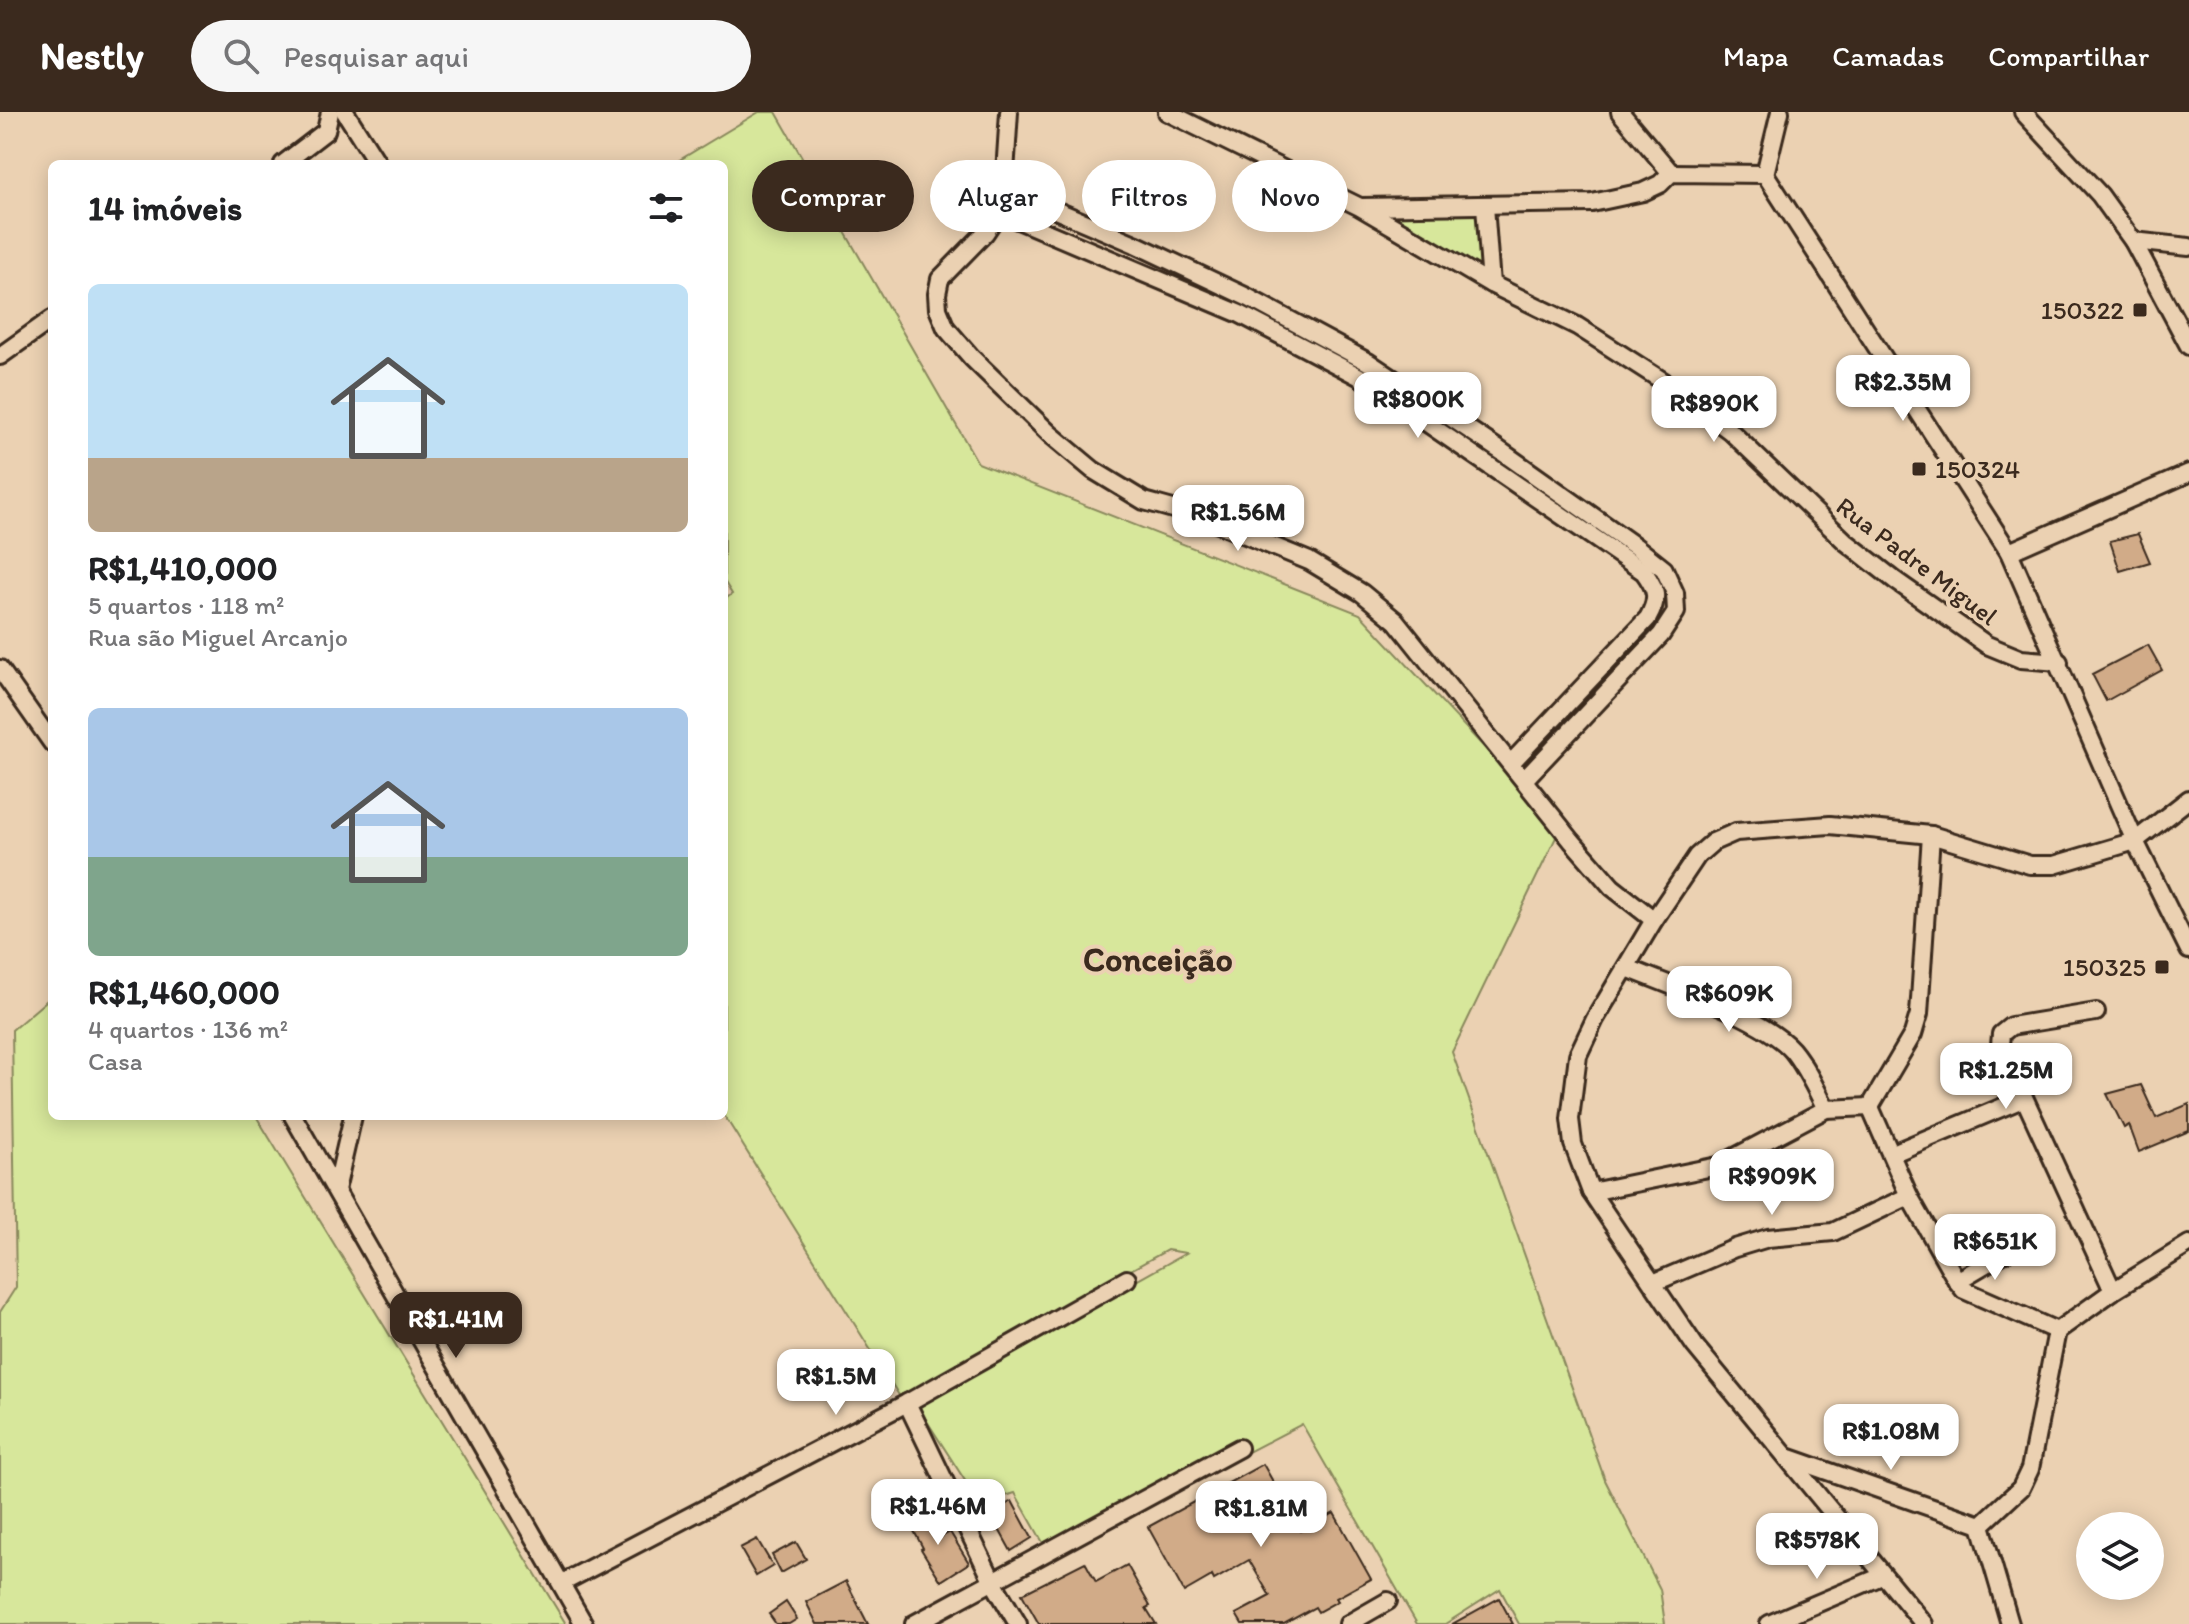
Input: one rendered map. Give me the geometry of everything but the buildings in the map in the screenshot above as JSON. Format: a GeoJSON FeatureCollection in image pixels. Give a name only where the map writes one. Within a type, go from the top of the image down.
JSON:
{"type":"FeatureCollection","features":[{"type":"Feature","properties":{"kind":"street"},"geometry":{"type":"LineString","coordinates":[[288,160],[326,131],[330,112]]}},
{"type":"Feature","properties":{"kind":"street"},"geometry":{"type":"LineString","coordinates":[[345,112],[375,160]]}},
{"type":"Feature","properties":{"kind":"street"},"geometry":{"type":"LineString","coordinates":[[1006,160],[1009,112]]}},
{"type":"Feature","properties":{"kind":"street","name":"Rua Padre Miguel"},"geometry":{"type":"LineString","coordinates":[[1167,112],[1360,207],[1491,284],[1577,326],[1666,383],[1730,431],[1846,542],[1987,645],[2008,656],[2059,662]]}},
{"type":"Feature","properties":{"kind":"street"},"geometry":{"type":"LineString","coordinates":[[1620,112],[1671,173]]}},
{"type":"Feature","properties":{"kind":"street"},"geometry":{"type":"LineString","coordinates":[[1780,112],[1765,174],[2009,552],[2135,841],[2189,950]]}},
{"type":"Feature","properties":{"kind":"street"},"geometry":{"type":"LineString","coordinates":[[2023,112],[2100,195],[2133,241],[2189,346]]}},
{"type":"Feature","properties":{"kind":"street"},"geometry":{"type":"LineString","coordinates":[[1360,207],[1592,203],[1643,192],[1660,184],[1671,173],[1765,174]]}},
{"type":"Feature","properties":{"kind":"street"},"geometry":{"type":"LineString","coordinates":[[1485,206],[1491,284]]}},
{"type":"Feature","properties":{"kind":"street"},"geometry":{"type":"LineString","coordinates":[[1066,215],[1235,291],[1368,362],[1543,479],[1664,569],[1675,593],[1676,612],[1661,635],[1524,780]]}},
{"type":"Feature","properties":{"kind":"street"},"geometry":{"type":"LineString","coordinates":[[986,232],[940,279],[937,294],[938,309],[946,328],[972,358],[1082,461],[1144,501],[1202,517],[1309,561],[1362,593],[1396,621],[1612,887],[1654,920]]}},
{"type":"Feature","properties":{"kind":"street"},"geometry":{"type":"LineString","coordinates":[[1046,232],[1240,314],[1360,377],[1644,572],[1656,589],[1657,602],[1648,618],[1511,763]]}},
{"type":"Feature","properties":{"kind":"street"},"geometry":{"type":"LineString","coordinates":[[2133,241],[2189,247]]}},
{"type":"Feature","properties":{"kind":"street"},"geometry":{"type":"LineString","coordinates":[[0,356],[48,322]]}},
{"type":"Feature","properties":{"kind":"street"},"geometry":{"type":"LineString","coordinates":[[2009,552],[2189,473]]}},
{"type":"Feature","properties":{"kind":"street"},"geometry":{"type":"LineString","coordinates":[[0,669],[48,737]]}},
{"type":"Feature","properties":{"kind":"street"},"geometry":{"type":"LineString","coordinates":[[1924,1624],[1695,1346],[1591,1192],[1573,1144],[1570,1119],[1578,1055],[1595,1019],[1654,920],[1697,856],[1713,842],[1736,832],[1830,825],[1931,835],[2030,865],[2054,865],[2135,841],[2189,799]]}},
{"type":"Feature","properties":{"kind":"street"},"geometry":{"type":"LineString","coordinates":[[1870,1107],[1913,1034],[1919,1014],[1931,835]]}},
{"type":"Feature","properties":{"kind":"street"},"geometry":{"type":"LineString","coordinates":[[1627,968],[1742,1018],[1780,1039],[1792,1051],[1826,1109]]}},
{"type":"Feature","properties":{"kind":"street"},"geometry":{"type":"LineString","coordinates":[[2096,1012],[2011,1026],[2001,1034],[2000,1045],[2022,1099],[2113,1291]]}},
{"type":"Feature","properties":{"kind":"street"},"geometry":{"type":"LineString","coordinates":[[1891,1154],[2022,1099]]}},
{"type":"Feature","properties":{"kind":"street"},"geometry":{"type":"LineString","coordinates":[[1591,1192],[1718,1166],[1826,1109],[1870,1107]]}},
{"type":"Feature","properties":{"kind":"street"},"geometry":{"type":"LineString","coordinates":[[1870,1107],[1909,1196],[1964,1290],[2057,1331]]}},
{"type":"Feature","properties":{"kind":"street"},"geometry":{"type":"LineString","coordinates":[[295,1120],[584,1624]]}},
{"type":"Feature","properties":{"kind":"street"},"geometry":{"type":"LineString","coordinates":[[336,1190],[352,1120]]}},
{"type":"Feature","properties":{"kind":"street"},"geometry":{"type":"LineString","coordinates":[[1653,1283],[1735,1248],[1768,1238],[1833,1232],[1909,1196]]}},
{"type":"Feature","properties":{"kind":"street"},"geometry":{"type":"LineString","coordinates":[[1981,1525],[2021,1488],[2030,1469],[2057,1331],[2113,1291],[2189,1244]]}},
{"type":"Feature","properties":{"kind":"street"},"geometry":{"type":"LineString","coordinates":[[1957,1281],[2013,1248]]}},
{"type":"Feature","properties":{"kind":"street"},"geometry":{"type":"LineString","coordinates":[[562,1583],[907,1403],[1127,1279]]}},
{"type":"Feature","properties":{"kind":"street"},"geometry":{"type":"LineString","coordinates":[[907,1403],[993,1582],[1018,1624]]}},
{"type":"Feature","properties":{"kind":"street"},"geometry":{"type":"LineString","coordinates":[[914,1624],[1239,1448]]}},
{"type":"Feature","properties":{"kind":"street"},"geometry":{"type":"LineString","coordinates":[[1788,1458],[1981,1525]]}},
{"type":"Feature","properties":{"kind":"street"},"geometry":{"type":"LineString","coordinates":[[1981,1525],[2010,1624]]}},
{"type":"Feature","properties":{"kind":"street"},"geometry":{"type":"LineString","coordinates":[[1769,1624],[1882,1576]]}},
{"type":"Feature","properties":{"kind":"street"},"geometry":{"type":"LineString","coordinates":[[1348,1624],[1388,1601]]}},
{"type":"Feature","properties":{"kind":"green space"},"geometry":{"type":"Polygon","coordinates":[[[759,112],[776,112],[804,160],[752,160],[752,232],[845,232],[978,463],[1360,614],[1560,829],[1452,1052],[1605,1480],[1660,1589],[1665,1624],[1519,1624],[1500,1589],[1445,1624],[1417,1624],[1302,1424],[1050,1555],[1015,1493],[980,1504],[916,1404],[1186,1253],[1167,1250],[900,1397],[727,1120],[728,597],[732,594],[728,588],[728,160],[680,160],[759,112]]]}},
{"type":"Feature","properties":{"kind":"green space"},"geometry":{"type":"Polygon","coordinates":[[[1495,200],[1488,278],[1366,212],[1495,200]]]}},
{"type":"Feature","properties":{"kind":"green space"},"geometry":{"type":"Polygon","coordinates":[[[48,999],[48,1120],[258,1120],[566,1624],[0,1624],[0,1312],[16,1287],[12,1030],[48,999]]]}},
{"type":"Feature","properties":{"kind":"place","name":"150322"},"geometry":{"type":"Point","coordinates":[2140,310]}},
{"type":"Feature","properties":{"kind":"place","name":"150324"},"geometry":{"type":"Point","coordinates":[1919,469]}},
{"type":"Feature","properties":{"kind":"place","name":"150325"},"geometry":{"type":"Point","coordinates":[2162,967]}},
{"type":"Feature","properties":{"kind":"district","name":"Conceição"},"geometry":{"type":"Point","coordinates":[1158,959]}}]}
